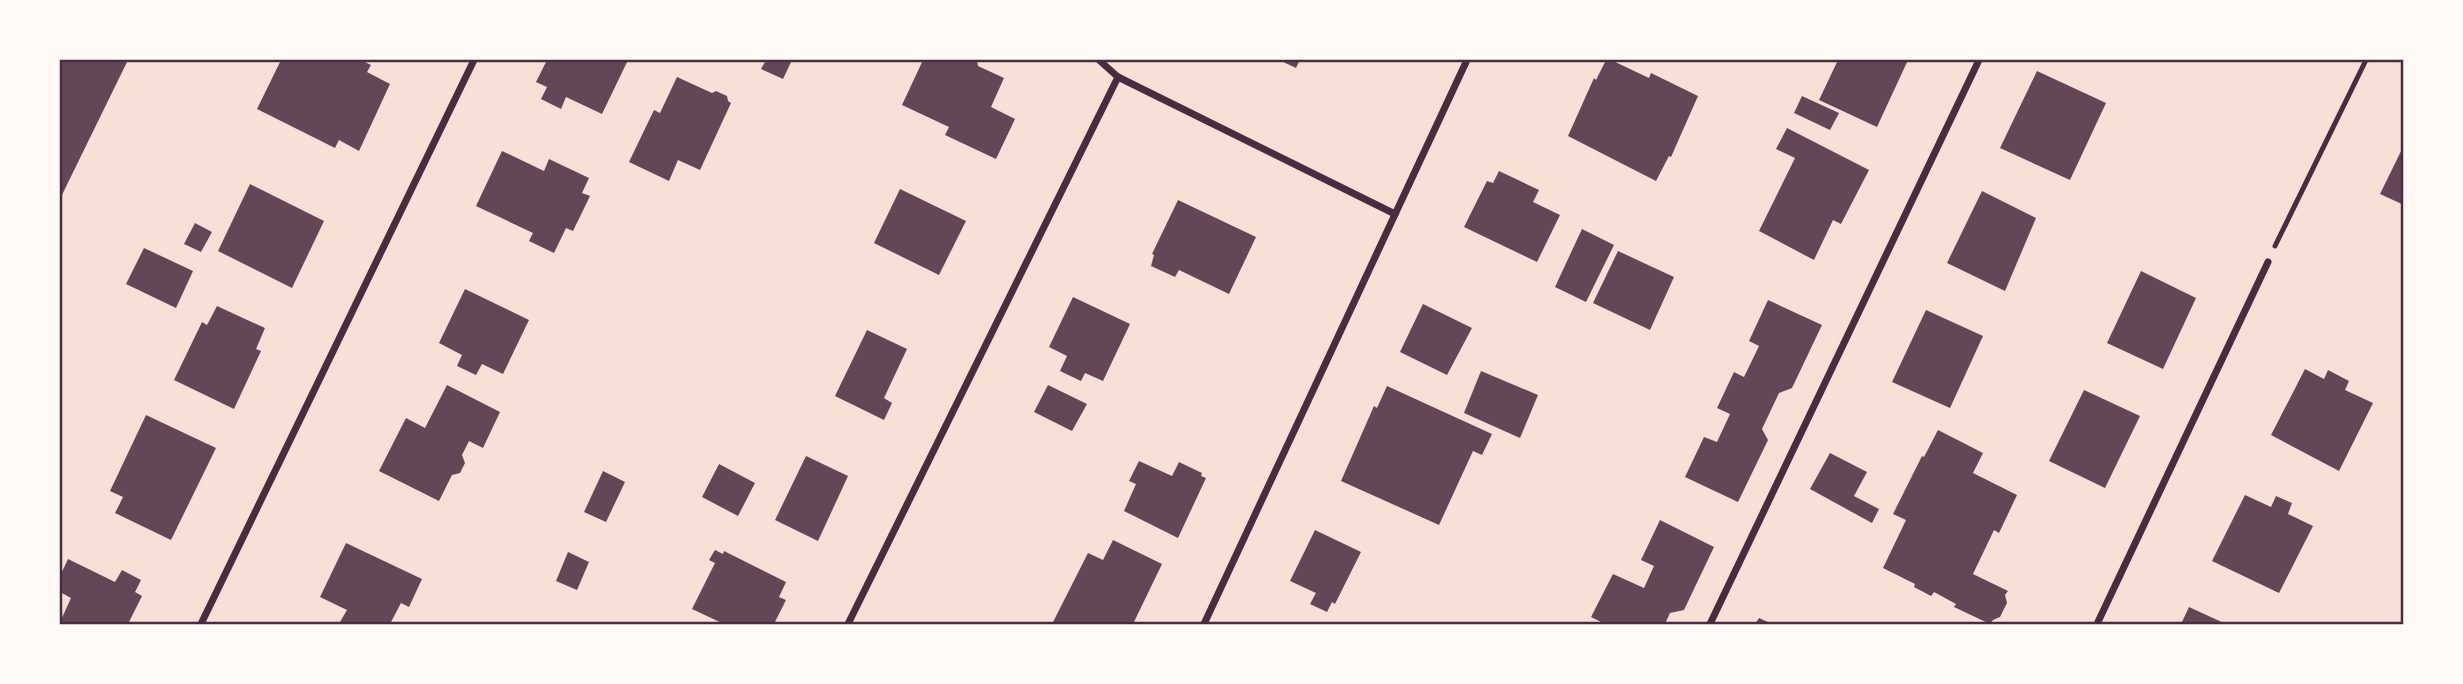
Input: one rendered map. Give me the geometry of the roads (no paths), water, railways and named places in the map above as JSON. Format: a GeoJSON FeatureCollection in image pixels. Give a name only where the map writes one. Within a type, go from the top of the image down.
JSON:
{"type":"FeatureCollection","features":[{"type":"Feature","properties":{"kind":"street"},"geometry":{"type":"LineString","coordinates":[[201,625],[474,60]]}},
{"type":"Feature","properties":{"kind":"street"},"geometry":{"type":"LineString","coordinates":[[1099,60],[1118,76],[1395,214]]}},
{"type":"Feature","properties":{"kind":"street"},"geometry":{"type":"LineString","coordinates":[[1204,625],[1467,60]]}},
{"type":"Feature","properties":{"kind":"street"},"geometry":{"type":"LineString","coordinates":[[1710,625],[1979,60]]}},
{"type":"Feature","properties":{"kind":"street"},"geometry":{"type":"LineString","coordinates":[[848,625],[1118,76]]}},
{"type":"Feature","properties":{"kind":"street"},"geometry":{"type":"LineString","coordinates":[[2097,625],[2268,262]]}},
{"type":"Feature","properties":{"kind":"lane"},"geometry":{"type":"LineString","coordinates":[[2276,246],[2366,60]]}}]}
